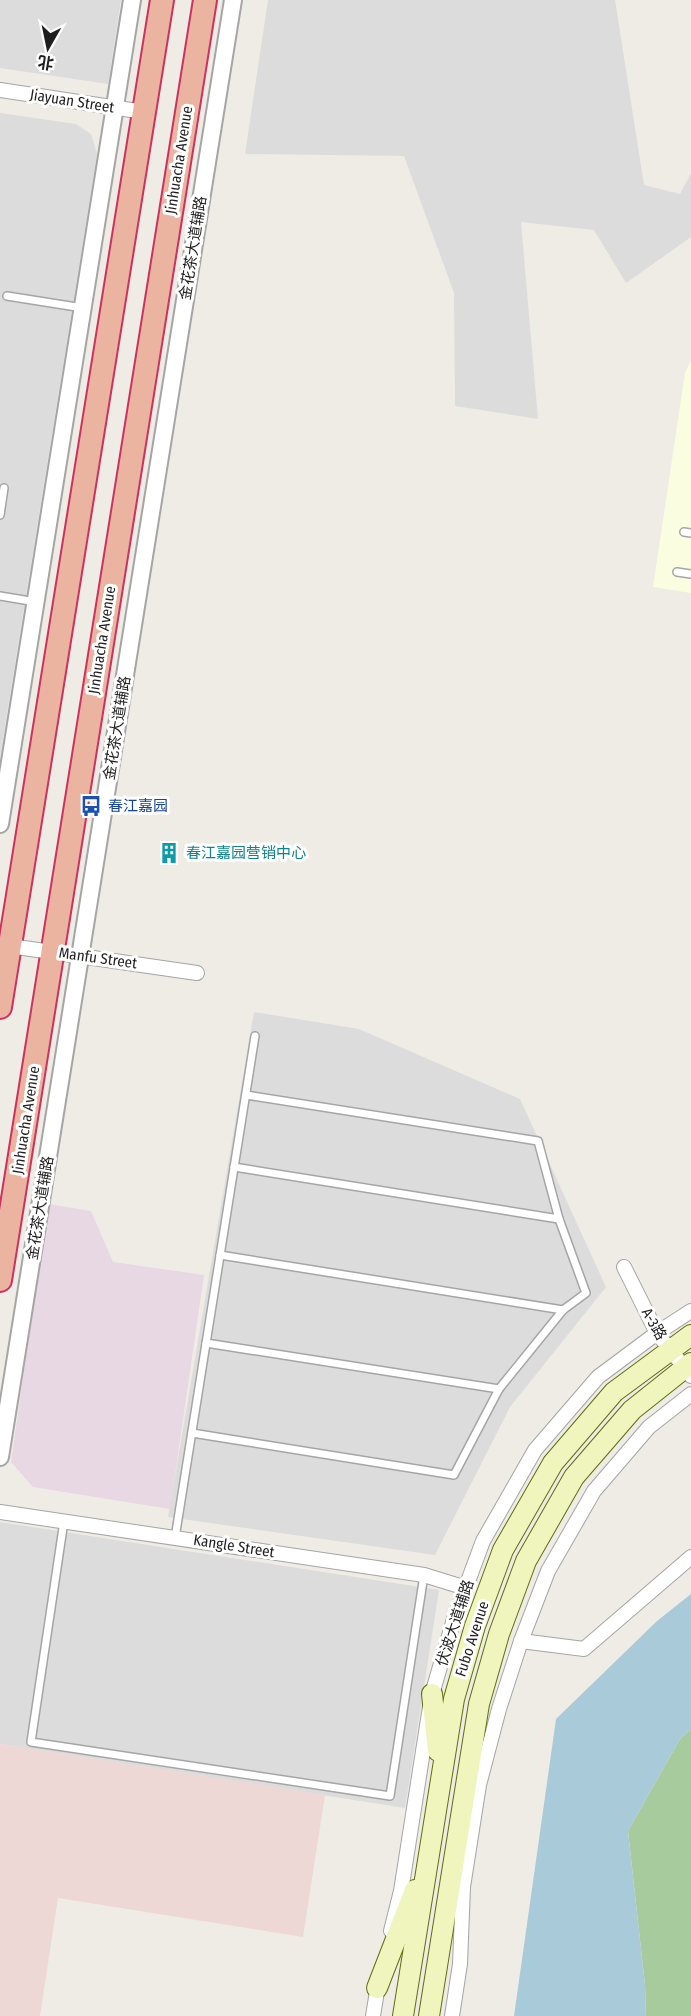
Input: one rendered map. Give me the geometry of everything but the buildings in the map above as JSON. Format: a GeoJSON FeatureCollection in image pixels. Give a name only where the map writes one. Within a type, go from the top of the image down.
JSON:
{"type":"FeatureCollection","features":[{"type":"Feature","properties":{"kind":"highway"},"geometry":{"type":"LineString","coordinates":[[0,1007],[5,945],[162,0]]}},
{"type":"Feature","properties":{"kind":"highway","name":"Jinhuacha Avenue"},"geometry":{"type":"LineString","coordinates":[[0,1280],[205,0]]}},
{"type":"Feature","properties":{"kind":"main road","name":"Fubo Avenue"},"geometry":{"type":"LineString","coordinates":[[403,2016],[454,1699],[475,1626],[503,1550],[554,1462],[614,1392],[691,1335]]}},
{"type":"Feature","properties":{"kind":"main road","name":"Fubo Avenue"},"geometry":{"type":"LineString","coordinates":[[429,2016],[442,1932],[456,1886],[479,1704],[499,1634],[526,1561],[574,1477],[632,1410],[689,1369]]}},
{"type":"Feature","properties":{"kind":"main road"},"geometry":{"type":"LineString","coordinates":[[432,1694],[441,1779]]}},
{"type":"Feature","properties":{"kind":"main road"},"geometry":{"type":"LineString","coordinates":[[377,1988],[429,1851]]}},
{"type":"Feature","properties":{"kind":"main road"},"geometry":{"type":"LineString","coordinates":[[417,1928],[442,1932]]}},
{"type":"Feature","properties":{"kind":"street"},"geometry":{"type":"LineString","coordinates":[[0,824],[132,0]]}},
{"type":"Feature","properties":{"kind":"street","name":"金花茶大道辅路"},"geometry":{"type":"LineString","coordinates":[[0,1456],[233,0]]}},
{"type":"Feature","properties":{"kind":"street","name":"Jiayuan Street"},"geometry":{"type":"LineString","coordinates":[[0,90],[144,112]]}},
{"type":"Feature","properties":{"kind":"street","name":"Manfu Street"},"geometry":{"type":"LineString","coordinates":[[5,945],[196,973]]}},
{"type":"Feature","properties":{"kind":"street","name":"A-3路"},"geometry":{"type":"LineString","coordinates":[[624,1267],[657,1333],[689,1369]]}},
{"type":"Feature","properties":{"kind":"street","name":"伏波大道辅路"},"geometry":{"type":"LineString","coordinates":[[373,2016],[377,1988],[401,1891],[432,1694],[454,1619],[483,1541],[535,1450],[598,1377],[691,1311]]}},
{"type":"Feature","properties":{"kind":"street"},"geometry":{"type":"LineString","coordinates":[[452,2016],[460,1964],[456,1886],[499,1709],[521,1641],[548,1571],[594,1491],[649,1427],[691,1394]]}},
{"type":"Feature","properties":{"kind":"street","name":"Kangle Street"},"geometry":{"type":"LineString","coordinates":[[0,1512],[424,1575],[466,1588]]}},
{"type":"Feature","properties":{"kind":"street"},"geometry":{"type":"LineString","coordinates":[[521,1641],[584,1649],[691,1557]]}},
{"type":"Feature","properties":{"kind":"lane"},"geometry":{"type":"LineString","coordinates":[[7,296],[83,308]]}},
{"type":"Feature","properties":{"kind":"lane"},"geometry":{"type":"LineString","coordinates":[[0,515],[4,488]]}},
{"type":"Feature","properties":{"kind":"lane"},"geometry":{"type":"LineString","coordinates":[[677,572],[691,574]]}},
{"type":"Feature","properties":{"kind":"lane"},"geometry":{"type":"LineString","coordinates":[[0,596],[36,602]]}},
{"type":"Feature","properties":{"kind":"lane"},"geometry":{"type":"LineString","coordinates":[[175,1538],[255,1036]]}},
{"type":"Feature","properties":{"kind":"lane"},"geometry":{"type":"LineString","coordinates":[[192,1433],[454,1475],[499,1389],[562,1310],[586,1293],[559,1219],[538,1141],[246,1095]]}},
{"type":"Feature","properties":{"kind":"lane"},"geometry":{"type":"LineString","coordinates":[[234,1167],[559,1219]]}},
{"type":"Feature","properties":{"kind":"lane"},"geometry":{"type":"LineString","coordinates":[[220,1255],[562,1310]]}},
{"type":"Feature","properties":{"kind":"lane"},"geometry":{"type":"LineString","coordinates":[[206,1342],[499,1389]]}},
{"type":"Feature","properties":{"kind":"lane"},"geometry":{"type":"LineString","coordinates":[[64,1521],[31,1742],[390,1796],[424,1575]]}},
{"type":"Feature","properties":{"kind":"shaded area"},"geometry":{"type":"Polygon","coordinates":[[[0,0],[121,0],[108,84],[0,68],[0,0]]]}},
{"type":"Feature","properties":{"kind":"shaded area"},"geometry":{"type":"Polygon","coordinates":[[[268,0],[615,0],[644,185],[680,194],[691,173],[691,237],[626,283],[594,230],[521,222],[538,419],[455,406],[454,293],[404,156],[245,154],[268,0]]]}},
{"type":"Feature","properties":{"kind":"shaded area"},"geometry":{"type":"Polygon","coordinates":[[[0,113],[76,124],[91,134],[97,154],[0,757],[0,113]]]}},
{"type":"Feature","properties":{"kind":"shaded area"},"geometry":{"type":"Polygon","coordinates":[[[691,360],[691,593],[653,587],[685,373],[691,360]]]}},
{"type":"Feature","properties":{"kind":"shaded area"},"geometry":{"type":"Polygon","coordinates":[[[254,1012],[359,1029],[520,1099],[606,1287],[510,1407],[435,1555],[168,1517],[254,1012]]]}},
{"type":"Feature","properties":{"kind":"shaded area"},"geometry":{"type":"Polygon","coordinates":[[[48,1204],[91,1211],[113,1262],[204,1275],[170,1509],[33,1487],[11,1462],[48,1204]]]}},
{"type":"Feature","properties":{"kind":"shaded area"},"geometry":{"type":"Polygon","coordinates":[[[0,1522],[439,1590],[405,1808],[0,1744],[0,1522]]]}},
{"type":"Feature","properties":{"kind":"shaded area"},"geometry":{"type":"Polygon","coordinates":[[[0,1744],[325,1795],[303,1937],[58,1898],[40,2016],[0,2016],[0,1744]]]}},
{"type":"Feature","properties":{"kind":"green space"},"geometry":{"type":"Polygon","coordinates":[[[691,1729],[691,2016],[646,2016],[645,1985],[628,1831],[680,1739],[691,1729]]]}},
{"type":"Feature","properties":{"kind":"water"},"geometry":{"type":"Polygon","coordinates":[[[691,1594],[691,1729],[680,1739],[628,1831],[645,1985],[646,2016],[514,2016],[556,1719],[657,1621],[691,1594]]]}},
{"type":"Feature","properties":{"kind":"place","name":"春江嘉园"},"geometry":{"type":"Point","coordinates":[91,806]}},
{"type":"Feature","properties":{"kind":"place","name":"春江嘉园营销中心"},"geometry":{"type":"Point","coordinates":[169,853]}}]}
